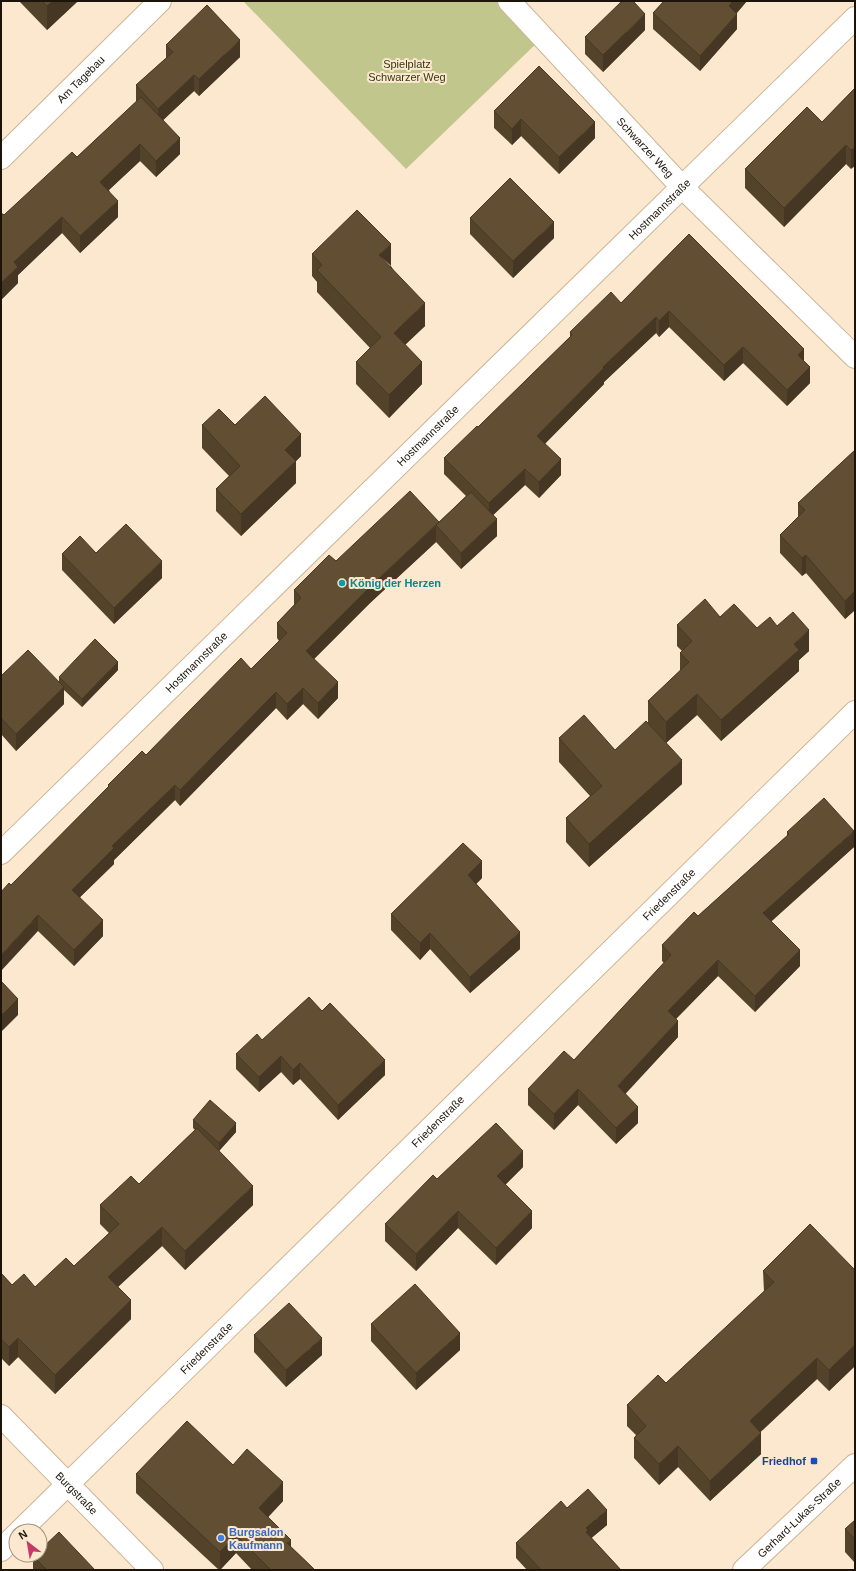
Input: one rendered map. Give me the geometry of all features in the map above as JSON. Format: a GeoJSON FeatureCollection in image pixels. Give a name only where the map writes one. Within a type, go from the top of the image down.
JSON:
{"type":"FeatureCollection","features":[{"type":"Feature","properties":{"kind":"street","name":"Am Tagebau"},"geometry":{"type":"LineString","coordinates":[[1,158],[160,1]]}},
{"type":"Feature","properties":{"kind":"street","name":"Schwarzer Weg"},"geometry":{"type":"LineString","coordinates":[[509,1],[682,187],[855,357]]}},
{"type":"Feature","properties":{"kind":"street","name":"Hostmannstraße"},"geometry":{"type":"LineString","coordinates":[[1,853],[855,18]]}},
{"type":"Feature","properties":{"kind":"street","name":"Friedenstraße"},"geometry":{"type":"LineString","coordinates":[[28,1523],[855,712]]}},
{"type":"Feature","properties":{"kind":"street","name":"Burgstraße"},"geometry":{"type":"LineString","coordinates":[[1,1416],[152,1570]]}},
{"type":"Feature","properties":{"kind":"street","name":"Gerhard-Lukas-Straße"},"geometry":{"type":"LineString","coordinates":[[744,1570],[855,1465]]}},
{"type":"Feature","properties":{"kind":"green space","name":"Spielplatz Schwarzer Weg"},"geometry":{"type":"Polygon","coordinates":[[[243,1],[499,1],[539,41],[406,169],[243,1]]]}},
{"type":"Feature","properties":{"kind":"building"},"geometry":{"type":"Polygon","coordinates":[[[42,1],[53,1],[47,6],[42,1]]]}},
{"type":"Feature","properties":{"kind":"building"},"geometry":{"type":"Polygon","coordinates":[[[622,1],[633,1],[645,14],[603,55],[585,37],[622,1]]]}},
{"type":"Feature","properties":{"kind":"building"},"geometry":{"type":"Polygon","coordinates":[[[664,1],[733,1],[729,6],[737,14],[700,56],[653,13],[664,1]]]}},
{"type":"Feature","properties":{"kind":"building"},"geometry":{"type":"Polygon","coordinates":[[[207,5],[240,40],[199,79],[194,75],[158,109],[136,85],[173,52],[166,45],[207,5]]]}},
{"type":"Feature","properties":{"kind":"building"},"geometry":{"type":"Polygon","coordinates":[[[539,66],[595,122],[559,157],[521,119],[512,129],[494,111],[539,66]]]}},
{"type":"Feature","properties":{"kind":"building"},"geometry":{"type":"Polygon","coordinates":[[[855,88],[855,147],[851,150],[846,145],[784,208],[745,169],[807,107],[822,122],[855,88]]]}},
{"type":"Feature","properties":{"kind":"building"},"geometry":{"type":"Polygon","coordinates":[[[141,97],[180,138],[156,161],[140,144],[100,182],[118,201],[80,236],[62,217],[14,262],[18,267],[1,283],[1,213],[4,215],[72,152],[77,157],[141,97]]]}},
{"type":"Feature","properties":{"kind":"building"},"geometry":{"type":"Polygon","coordinates":[[[510,178],[554,222],[513,261],[470,218],[510,178]]]}},
{"type":"Feature","properties":{"kind":"building"},"geometry":{"type":"Polygon","coordinates":[[[357,210],[391,244],[379,255],[425,303],[394,333],[422,362],[389,395],[356,362],[381,337],[317,270],[322,265],[312,254],[357,210]]]}},
{"type":"Feature","properties":{"kind":"building"},"geometry":{"type":"Polygon","coordinates":[[[689,234],[804,349],[798,355],[810,367],[787,390],[743,347],[724,365],[669,311],[659,321],[656,317],[603,367],[604,368],[537,436],[561,459],[539,482],[525,469],[489,503],[444,458],[477,426],[478,427],[572,335],[570,332],[611,292],[621,303],[689,234]]]}},
{"type":"Feature","properties":{"kind":"building"},"geometry":{"type":"Polygon","coordinates":[[[265,396],[301,434],[285,450],[296,461],[241,514],[216,489],[240,466],[202,425],[219,409],[235,425],[265,396]]]}},
{"type":"Feature","properties":{"kind":"building"},"geometry":{"type":"Polygon","coordinates":[[[855,450],[855,591],[845,601],[806,555],[802,558],[780,535],[805,510],[798,503],[855,450]]]}},
{"type":"Feature","properties":{"kind":"building"},"geometry":{"type":"Polygon","coordinates":[[[410,491],[439,522],[370,587],[306,651],[338,682],[318,703],[303,688],[287,704],[276,692],[180,790],[175,785],[112,846],[114,848],[72,890],[103,920],[74,950],[38,915],[1,955],[1,892],[9,883],[11,885],[142,751],[146,755],[241,658],[251,669],[287,633],[277,623],[301,598],[294,590],[329,555],[336,561],[410,491]]]}},
{"type":"Feature","properties":{"kind":"building"},"geometry":{"type":"Polygon","coordinates":[[[471,492],[497,519],[461,553],[436,525],[471,492]]]}},
{"type":"Feature","properties":{"kind":"building"},"geometry":{"type":"Polygon","coordinates":[[[126,524],[162,561],[114,608],[62,554],[80,536],[96,553],[126,524]]]}},
{"type":"Feature","properties":{"kind":"building"},"geometry":{"type":"Polygon","coordinates":[[[705,599],[720,617],[734,604],[757,628],[770,617],[777,626],[793,612],[809,630],[794,644],[799,650],[721,720],[697,694],[666,722],[648,701],[689,662],[680,653],[692,641],[677,625],[705,599]]]}},
{"type":"Feature","properties":{"kind":"building"},"geometry":{"type":"Polygon","coordinates":[[[95,639],[118,662],[82,699],[59,677],[95,639]]]}},
{"type":"Feature","properties":{"kind":"building"},"geometry":{"type":"Polygon","coordinates":[[[28,650],[64,687],[16,734],[1,718],[1,676],[28,650]]]}},
{"type":"Feature","properties":{"kind":"building"},"geometry":{"type":"Polygon","coordinates":[[[584,715],[615,750],[646,721],[682,760],[589,844],[566,818],[602,786],[559,738],[584,715]]]}},
{"type":"Feature","properties":{"kind":"building"},"geometry":{"type":"Polygon","coordinates":[[[824,798],[854,831],[763,913],[800,950],[755,996],[718,960],[668,1011],[678,1021],[618,1086],[638,1107],[616,1128],[578,1089],[554,1114],[528,1089],[564,1051],[574,1060],[671,955],[662,945],[694,912],[698,916],[789,834],[787,832],[824,798]]]}},
{"type":"Feature","properties":{"kind":"building"},"geometry":{"type":"Polygon","coordinates":[[[463,843],[482,861],[468,875],[520,932],[470,977],[430,933],[420,943],[391,914],[463,843]]]}},
{"type":"Feature","properties":{"kind":"building"},"geometry":{"type":"Polygon","coordinates":[[[1,981],[18,999],[1,1016],[1,981]]]}},
{"type":"Feature","properties":{"kind":"building"},"geometry":{"type":"Polygon","coordinates":[[[309,997],[322,1011],[330,1003],[385,1060],[338,1105],[300,1063],[293,1070],[281,1056],[259,1077],[236,1054],[257,1034],[262,1040],[309,997]]]}},
{"type":"Feature","properties":{"kind":"building"},"geometry":{"type":"Polygon","coordinates":[[[210,1100],[236,1123],[219,1143],[193,1120],[210,1100]]]}},
{"type":"Feature","properties":{"kind":"building"},"geometry":{"type":"Polygon","coordinates":[[[496,1123],[523,1151],[497,1176],[532,1211],[496,1248],[458,1211],[416,1254],[385,1224],[433,1175],[437,1179],[496,1123]]]}},
{"type":"Feature","properties":{"kind":"building"},"geometry":{"type":"Polygon","coordinates":[[[197,1128],[253,1186],[185,1251],[162,1227],[108,1277],[131,1300],[55,1375],[18,1338],[9,1347],[1,1339],[1,1273],[12,1285],[24,1274],[35,1287],[66,1258],[74,1266],[119,1224],[100,1205],[131,1176],[139,1184],[197,1128]]]}},
{"type":"Feature","properties":{"kind":"building"},"geometry":{"type":"Polygon","coordinates":[[[810,1224],[855,1270],[855,1345],[829,1370],[817,1358],[750,1421],[761,1433],[710,1481],[678,1446],[659,1464],[634,1438],[646,1426],[627,1405],[658,1375],[666,1383],[774,1282],[763,1271],[810,1224]]]}},
{"type":"Feature","properties":{"kind":"building"},"geometry":{"type":"Polygon","coordinates":[[[415,1284],[460,1333],[416,1373],[371,1324],[415,1284]]]}},
{"type":"Feature","properties":{"kind":"building"},"geometry":{"type":"Polygon","coordinates":[[[289,1303],[322,1338],[286,1370],[254,1335],[289,1303]]]}},
{"type":"Feature","properties":{"kind":"building"},"geometry":{"type":"Polygon","coordinates":[[[187,1421],[233,1465],[247,1449],[283,1482],[259,1508],[291,1540],[287,1543],[315,1570],[271,1570],[236,1535],[220,1552],[136,1474],[187,1421]]]}},
{"type":"Feature","properties":{"kind":"building"},"geometry":{"type":"Polygon","coordinates":[[[588,1489],[607,1510],[586,1528],[588,1530],[586,1532],[621,1570],[541,1570],[516,1543],[561,1501],[567,1508],[588,1489]]]}},
{"type":"Feature","properties":{"kind":"building"},"geometry":{"type":"Polygon","coordinates":[[[855,1520],[855,1539],[845,1529],[855,1520]]]}},
{"type":"Feature","properties":{"kind":"building"},"geometry":{"type":"Polygon","coordinates":[[[59,1532],[95,1570],[47,1570],[40,1563],[48,1563],[48,1542],[59,1532]]]}},
{"type":"Feature","properties":{"kind":"place","name":"König der Herzen"},"geometry":{"type":"Point","coordinates":[342,583]}},
{"type":"Feature","properties":{"kind":"place","name":"Friedhof"},"geometry":{"type":"Point","coordinates":[814,1461]}},
{"type":"Feature","properties":{"kind":"place","name":"Burgsalon Kaufmann"},"geometry":{"type":"Point","coordinates":[221,1538]}}]}
